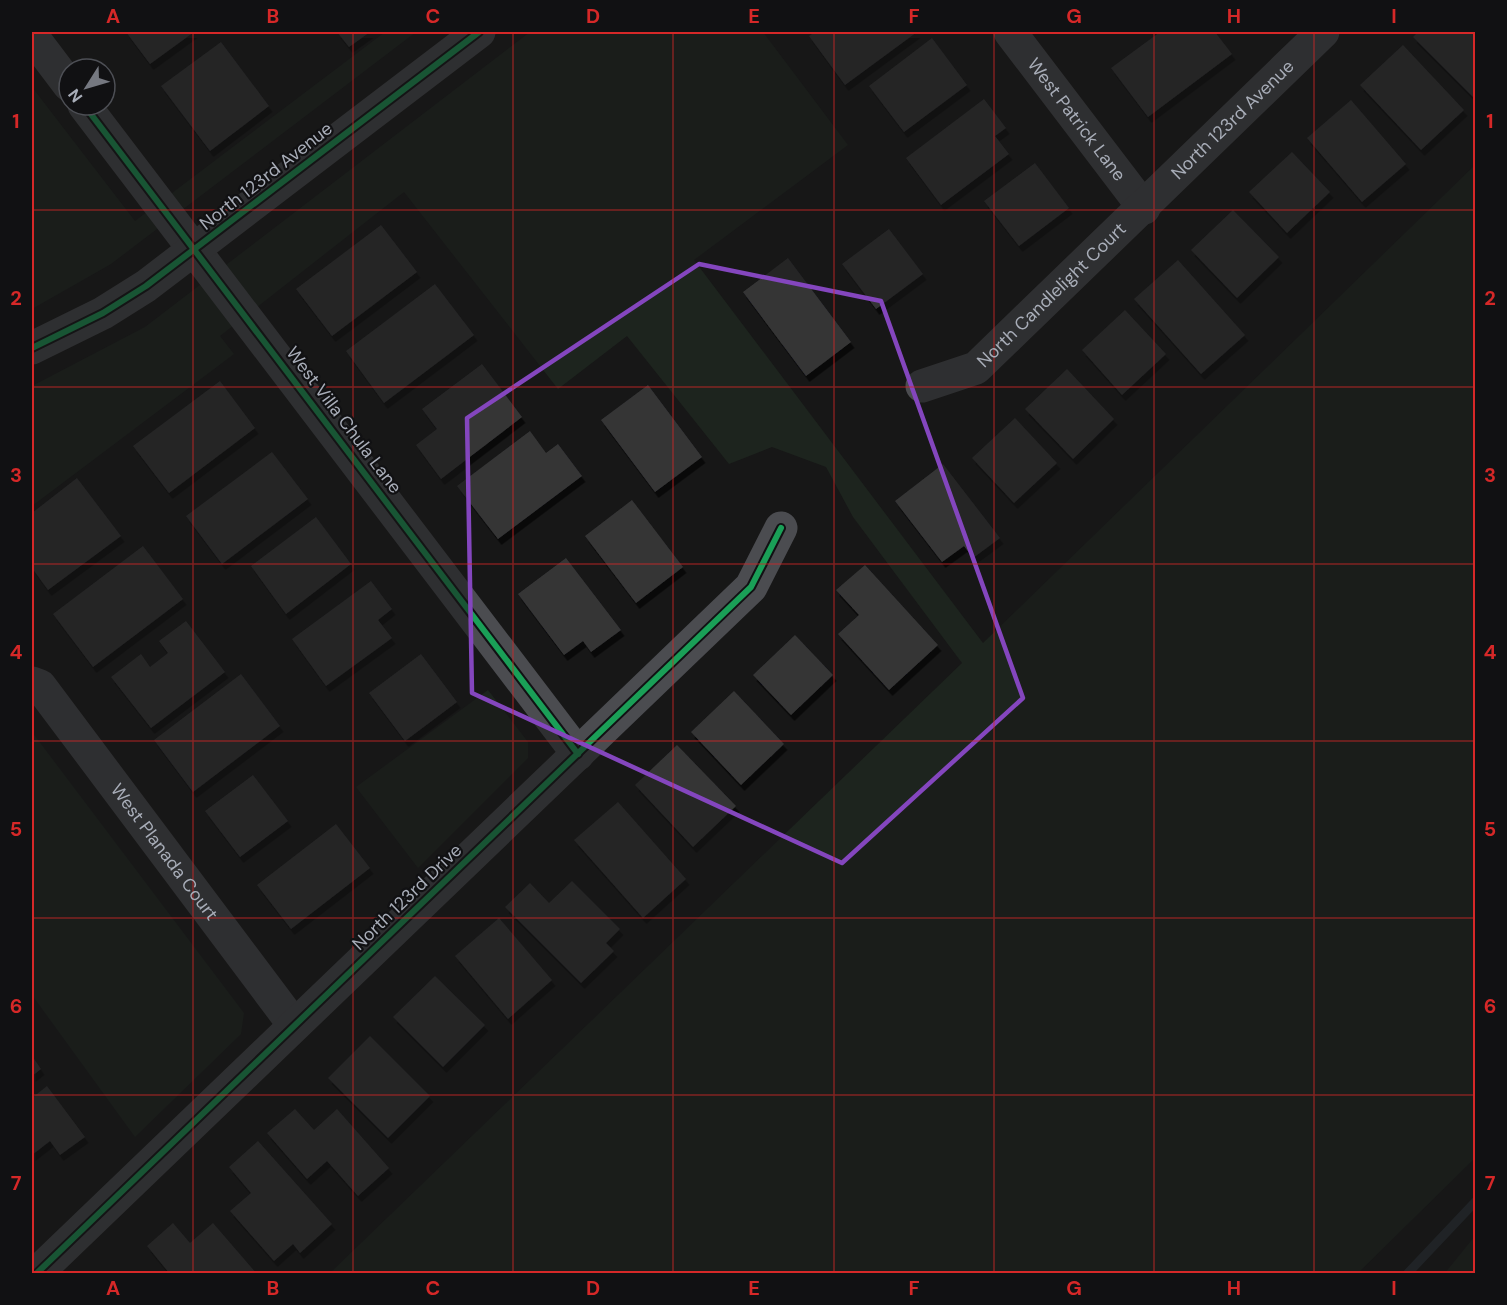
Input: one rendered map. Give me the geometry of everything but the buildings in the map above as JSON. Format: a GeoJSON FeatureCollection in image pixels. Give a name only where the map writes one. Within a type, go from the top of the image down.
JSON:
{"type":"FeatureCollection","features":[{"type":"Feature","properties":{"kind":"street","name":"North 123rd Avenue"},"geometry":{"type":"LineString","coordinates":[[32,348],[103,314],[196,250],[479,32]]}},
{"type":"Feature","properties":{"kind":"street","name":"West Patrick Lane"},"geometry":{"type":"LineString","coordinates":[[1010,32],[1144,208]]}},
{"type":"Feature","properties":{"kind":"street","name":"North 123rd Avenue"},"geometry":{"type":"LineString","coordinates":[[1144,208],[1323,32]]}},
{"type":"Feature","properties":{"kind":"street"},"geometry":{"type":"LineString","coordinates":[[32,36],[57,69]]}},
{"type":"Feature","properties":{"kind":"street","name":"West Villa Chula Lane"},"geometry":{"type":"LineString","coordinates":[[93,117],[578,754]]}},
{"type":"Feature","properties":{"kind":"street","name":"North Candlelight Court"},"geometry":{"type":"LineString","coordinates":[[922,386],[976,368],[1144,208]]}},
{"type":"Feature","properties":{"kind":"street","name":"North 123rd Drive"},"geometry":{"type":"LineString","coordinates":[[36,1274],[751,587],[781,528]]}},
{"type":"Feature","properties":{"kind":"street","name":"West Planada Court"},"geometry":{"type":"LineString","coordinates":[[32,683],[40,686],[294,1025]]}},
{"type":"Feature","properties":{"kind":"highlighted area"},"geometry":{"type":"Polygon","coordinates":[[[699,264],[881,301],[1023,698],[842,863],[472,693],[467,418],[699,264]]]}},
{"type":"Feature","properties":{"kind":"shaded area"},"geometry":{"type":"Polygon","coordinates":[[[385,32],[416,32],[111,264],[32,309],[32,87],[135,221],[385,32]]]}},
{"type":"Feature","properties":{"kind":"shaded area"},"geometry":{"type":"Polygon","coordinates":[[[530,32],[763,32],[848,145],[694,260],[983,643],[1475,165],[1475,1158],[1358,1273],[330,1273],[962,663],[853,517],[826,467],[772,447],[729,464],[627,336],[558,389],[404,192],[220,336],[234,354],[32,506],[32,386],[145,327],[530,32]]]}},
{"type":"Feature","properties":{"kind":"shaded area"},"geometry":{"type":"Polygon","coordinates":[[[488,690],[528,742],[528,758],[418,868],[356,787],[488,690]]]}},
{"type":"Feature","properties":{"kind":"shaded area"},"geometry":{"type":"Polygon","coordinates":[[[32,732],[244,1013],[241,1034],[135,1137],[32,995],[32,732]]]}},
{"type":"Feature","properties":{"kind":"shaded area"},"geometry":{"type":"Polygon","coordinates":[[[1475,1236],[1475,1273],[1445,1273],[1475,1236]]]}},
{"type":"Feature","properties":{"kind":"waterway"},"geometry":{"type":"LineString","coordinates":[[1407,1274],[1476,1201]]}},
{"type":"Feature","properties":{"kind":"cycle path"},"geometry":{"type":"LineString","coordinates":[[32,348],[103,313],[146,286],[479,32]]}},
{"type":"Feature","properties":{"kind":"cycle path"},"geometry":{"type":"LineString","coordinates":[[93,117],[578,754]]}},
{"type":"Feature","properties":{"kind":"cycle path"},"geometry":{"type":"LineString","coordinates":[[36,1274],[751,587],[781,528]]}}]}
